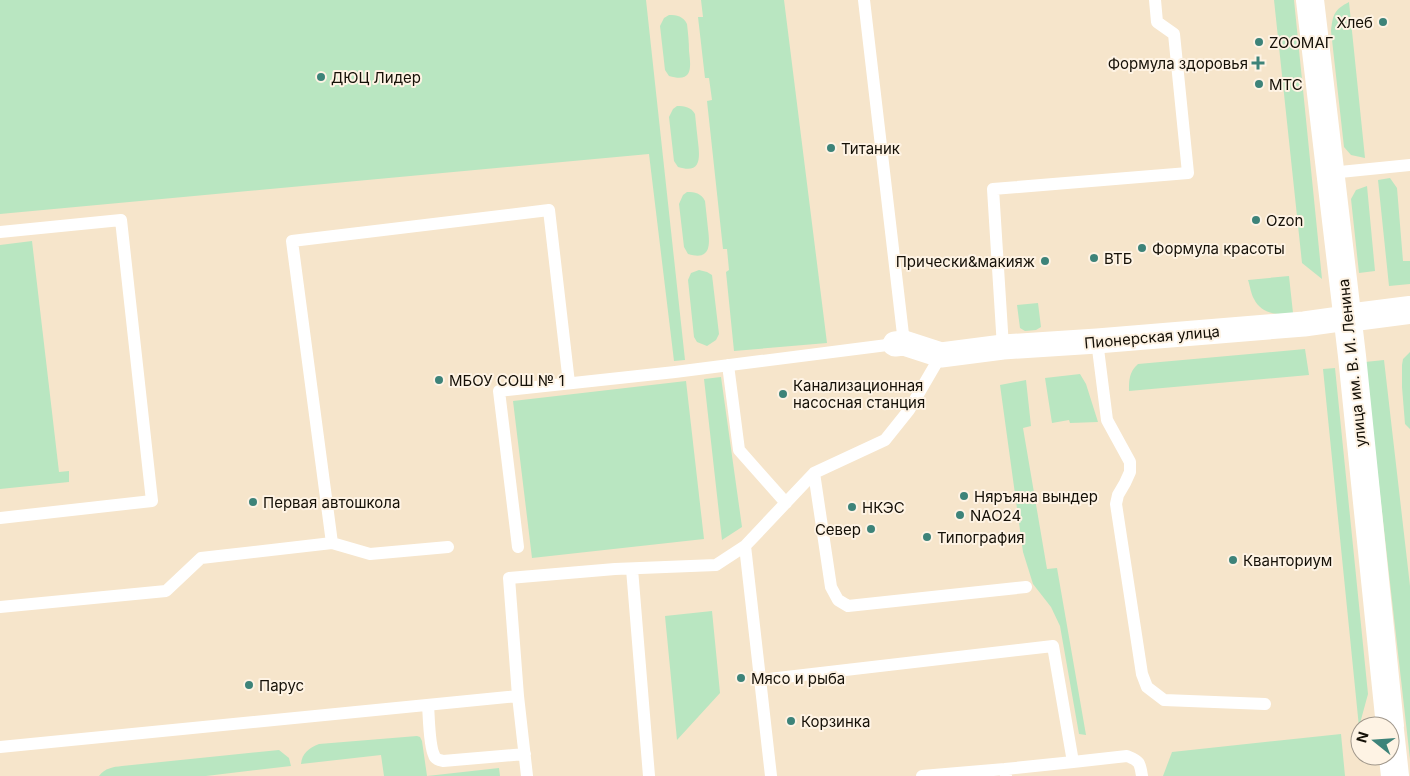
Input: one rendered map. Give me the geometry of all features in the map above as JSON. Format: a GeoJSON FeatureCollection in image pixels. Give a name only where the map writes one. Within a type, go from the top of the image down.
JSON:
{"type":"FeatureCollection","features":[{"type":"Feature","properties":{"kind":"main road","name":"улица им. В. И. Ленина"},"geometry":{"type":"LineString","coordinates":[[1310,0],[1352,356],[1389,716]]}},
{"type":"Feature","properties":{"kind":"main road","name":"Пионерская улица"},"geometry":{"type":"LineString","coordinates":[[1347,318],[1410,310]]}},
{"type":"Feature","properties":{"kind":"street","name":"Пионерская улица"},"geometry":{"type":"LineString","coordinates":[[899,344],[941,355],[1003,348],[1304,324],[1347,318]]}},
{"type":"Feature","properties":{"kind":"lane"},"geometry":{"type":"LineString","coordinates":[[518,547],[500,391],[899,344],[884,173],[864,0]]}},
{"type":"Feature","properties":{"kind":"lane"},"geometry":{"type":"LineString","coordinates":[[1003,348],[993,189],[1188,173],[1174,34],[1157,22],[1155,0]]}},
{"type":"Feature","properties":{"kind":"lane"},"geometry":{"type":"LineString","coordinates":[[1330,173],[1410,165]]}},
{"type":"Feature","properties":{"kind":"lane"},"geometry":{"type":"LineString","coordinates":[[332,543],[292,241],[549,210],[569,383]]}},
{"type":"Feature","properties":{"kind":"lane"},"geometry":{"type":"LineString","coordinates":[[0,232],[121,220],[152,501],[0,518]]}},
{"type":"Feature","properties":{"kind":"lane"},"geometry":{"type":"LineString","coordinates":[[1097,341],[1107,420],[1130,462],[1130,472],[1118,495],[1116,504],[1142,674],[1147,687],[1164,700],[1265,704]]}},
{"type":"Feature","properties":{"kind":"lane"},"geometry":{"type":"LineString","coordinates":[[527,776],[508,578],[716,565],[745,546],[814,473],[885,440],[909,410],[941,355]]}},
{"type":"Feature","properties":{"kind":"lane"},"geometry":{"type":"LineString","coordinates":[[728,365],[739,450],[786,503]]}},
{"type":"Feature","properties":{"kind":"lane"},"geometry":{"type":"LineString","coordinates":[[814,473],[831,587],[838,600],[848,606],[1026,587]]}},
{"type":"Feature","properties":{"kind":"lane"},"geometry":{"type":"LineString","coordinates":[[0,607],[166,591],[201,558],[332,543],[370,554],[448,547]]}},
{"type":"Feature","properties":{"kind":"lane"},"geometry":{"type":"LineString","coordinates":[[745,546],[771,776]]}},
{"type":"Feature","properties":{"kind":"lane"},"geometry":{"type":"LineString","coordinates":[[632,569],[649,776]]}},
{"type":"Feature","properties":{"kind":"lane"},"geometry":{"type":"LineString","coordinates":[[760,680],[1053,646],[1073,762]]}},
{"type":"Feature","properties":{"kind":"lane"},"geometry":{"type":"LineString","coordinates":[[0,747],[518,696]]}},
{"type":"Feature","properties":{"kind":"lane"},"geometry":{"type":"LineString","coordinates":[[428,705],[432,748],[437,760],[525,754]]}},
{"type":"Feature","properties":{"kind":"lane"},"geometry":{"type":"LineString","coordinates":[[922,776],[1006,773],[1073,762],[1127,756],[1135,759],[1140,764],[1142,776]]}},
{"type":"Feature","properties":{"kind":"green space","name":"ДЮЦ Лидер"},"geometry":{"type":"Polygon","coordinates":[[[0,0],[646,0],[685,360],[674,361],[649,154],[0,214],[0,0]]]}},
{"type":"Feature","properties":{"kind":"green space"},"geometry":{"type":"Polygon","coordinates":[[[701,0],[784,0],[827,343],[734,351],[726,272],[729,270],[727,249],[723,249],[707,101],[712,100],[709,78],[705,78],[698,17],[703,17],[701,0]]]}},
{"type":"Feature","properties":{"kind":"green space"},"geometry":{"type":"Polygon","coordinates":[[[1274,0],[1294,0],[1322,279],[1302,263],[1274,0]]]}},
{"type":"Feature","properties":{"kind":"green space"},"geometry":{"type":"Polygon","coordinates":[[[1349,2],[1365,158],[1351,155],[1344,147],[1331,31],[1335,13],[1349,2]]]}},
{"type":"Feature","properties":{"kind":"green space"},"geometry":{"type":"Polygon","coordinates":[[[669,15],[680,16],[687,24],[690,68],[689,73],[683,77],[669,76],[665,70],[660,26],[664,18],[669,15]]]}},
{"type":"Feature","properties":{"kind":"green space"},"geometry":{"type":"Polygon","coordinates":[[[677,106],[688,107],[695,114],[699,159],[695,167],[686,169],[678,167],[674,161],[669,117],[677,106]]]}},
{"type":"Feature","properties":{"kind":"green space"},"geometry":{"type":"Polygon","coordinates":[[[1390,178],[1397,188],[1403,261],[1410,261],[1410,284],[1389,286],[1378,180],[1390,178]]]}},
{"type":"Feature","properties":{"kind":"green space"},"geometry":{"type":"Polygon","coordinates":[[[1367,186],[1375,271],[1359,273],[1351,199],[1356,190],[1367,186]]]}},
{"type":"Feature","properties":{"kind":"green space"},"geometry":{"type":"Polygon","coordinates":[[[687,192],[698,193],[705,201],[709,246],[705,253],[696,256],[688,254],[684,247],[679,204],[683,195],[687,192]]]}},
{"type":"Feature","properties":{"kind":"green space"},"geometry":{"type":"Polygon","coordinates":[[[32,241],[59,472],[69,471],[69,482],[0,489],[0,245],[32,241]]]}},
{"type":"Feature","properties":{"kind":"green space"},"geometry":{"type":"Polygon","coordinates":[[[699,270],[712,275],[719,334],[716,340],[707,346],[697,342],[694,337],[688,280],[691,273],[699,270]]]}},
{"type":"Feature","properties":{"kind":"green space"},"geometry":{"type":"Polygon","coordinates":[[[1289,276],[1293,313],[1271,313],[1257,304],[1252,295],[1248,280],[1289,276]]]}},
{"type":"Feature","properties":{"kind":"green space"},"geometry":{"type":"Polygon","coordinates":[[[1038,303],[1041,327],[1036,330],[1025,331],[1020,328],[1017,305],[1038,303]]]}},
{"type":"Feature","properties":{"kind":"green space"},"geometry":{"type":"Polygon","coordinates":[[[1305,349],[1309,375],[1129,391],[1130,376],[1138,364],[1305,349]]]}},
{"type":"Feature","properties":{"kind":"green space"},"geometry":{"type":"Polygon","coordinates":[[[1410,352],[1410,429],[1405,424],[1402,365],[1403,359],[1410,352]]]}},
{"type":"Feature","properties":{"kind":"green space"},"geometry":{"type":"Polygon","coordinates":[[[1384,360],[1410,586],[1410,759],[1365,362],[1384,360]]]}},
{"type":"Feature","properties":{"kind":"green space"},"geometry":{"type":"Polygon","coordinates":[[[1335,368],[1368,694],[1362,716],[1358,716],[1323,369],[1335,368]]]}},
{"type":"Feature","properties":{"kind":"green space"},"geometry":{"type":"Polygon","coordinates":[[[1080,374],[1086,384],[1098,422],[1070,423],[1069,420],[1052,423],[1045,378],[1080,374]]]}},
{"type":"Feature","properties":{"kind":"green space"},"geometry":{"type":"Polygon","coordinates":[[[721,377],[742,527],[722,540],[704,379],[721,377]]]}},
{"type":"Feature","properties":{"kind":"green space"},"geometry":{"type":"Polygon","coordinates":[[[1026,380],[1031,426],[1023,428],[1047,569],[1057,568],[1086,735],[1079,734],[1060,626],[1051,607],[1033,584],[1023,552],[1000,385],[1026,380]]]}},
{"type":"Feature","properties":{"kind":"green space"},"geometry":{"type":"Polygon","coordinates":[[[686,381],[704,539],[532,558],[513,401],[686,381]]]}},
{"type":"Feature","properties":{"kind":"green space"},"geometry":{"type":"Polygon","coordinates":[[[712,611],[720,693],[677,740],[665,616],[712,611]]]}},
{"type":"Feature","properties":{"kind":"green space"},"geometry":{"type":"Polygon","coordinates":[[[1341,734],[1345,776],[1163,776],[1172,752],[1341,734]]]}},
{"type":"Feature","properties":{"kind":"green space"},"geometry":{"type":"Polygon","coordinates":[[[417,736],[422,741],[427,776],[384,776],[381,755],[301,764],[307,751],[319,744],[417,736]]]}},
{"type":"Feature","properties":{"kind":"green space"},"geometry":{"type":"Polygon","coordinates":[[[279,750],[289,758],[291,766],[206,776],[99,776],[112,767],[279,750]]]}},
{"type":"Feature","properties":{"kind":"green space"},"geometry":{"type":"Polygon","coordinates":[[[499,768],[500,776],[427,776],[499,768]]]}},
{"type":"Feature","properties":{"kind":"place","name":"Хлеб"},"geometry":{"type":"Point","coordinates":[1383,22]}},
{"type":"Feature","properties":{"kind":"place","name":"ZOOМАГ"},"geometry":{"type":"Point","coordinates":[1259,42]}},
{"type":"Feature","properties":{"kind":"place","name":"Формула здоровья"},"geometry":{"type":"Point","coordinates":[1258,63]}},
{"type":"Feature","properties":{"kind":"place","name":"ДЮЦ Лидер"},"geometry":{"type":"Point","coordinates":[321,77]}},
{"type":"Feature","properties":{"kind":"place","name":"МТС"},"geometry":{"type":"Point","coordinates":[1259,84]}},
{"type":"Feature","properties":{"kind":"place","name":"Титаник"},"geometry":{"type":"Point","coordinates":[831,148]}},
{"type":"Feature","properties":{"kind":"place","name":"Ozon"},"geometry":{"type":"Point","coordinates":[1256,220]}},
{"type":"Feature","properties":{"kind":"place","name":"Формула красоты"},"geometry":{"type":"Point","coordinates":[1142,248]}},
{"type":"Feature","properties":{"kind":"place","name":"ВТБ"},"geometry":{"type":"Point","coordinates":[1094,258]}},
{"type":"Feature","properties":{"kind":"place","name":"Прически&макияж"},"geometry":{"type":"Point","coordinates":[1045,261]}},
{"type":"Feature","properties":{"kind":"place","name":"МБОУ СОШ № 1"},"geometry":{"type":"Point","coordinates":[439,380]}},
{"type":"Feature","properties":{"kind":"place","name":"Канализационная насосная станция"},"geometry":{"type":"Point","coordinates":[783,394]}},
{"type":"Feature","properties":{"kind":"place","name":"Няръяна вындер"},"geometry":{"type":"Point","coordinates":[964,496]}},
{"type":"Feature","properties":{"kind":"place","name":"Первая автошкола"},"geometry":{"type":"Point","coordinates":[253,502]}},
{"type":"Feature","properties":{"kind":"place","name":"НКЭС"},"geometry":{"type":"Point","coordinates":[852,507]}},
{"type":"Feature","properties":{"kind":"place","name":"NAO24"},"geometry":{"type":"Point","coordinates":[960,515]}},
{"type":"Feature","properties":{"kind":"place","name":"Север"},"geometry":{"type":"Point","coordinates":[871,529]}},
{"type":"Feature","properties":{"kind":"place","name":"Типография"},"geometry":{"type":"Point","coordinates":[927,537]}},
{"type":"Feature","properties":{"kind":"place","name":"Кванториум"},"geometry":{"type":"Point","coordinates":[1233,560]}},
{"type":"Feature","properties":{"kind":"place","name":"Мясо и рыба"},"geometry":{"type":"Point","coordinates":[741,678]}},
{"type":"Feature","properties":{"kind":"place","name":"Парус"},"geometry":{"type":"Point","coordinates":[249,685]}},
{"type":"Feature","properties":{"kind":"place","name":"Корзинка"},"geometry":{"type":"Point","coordinates":[791,721]}}]}
